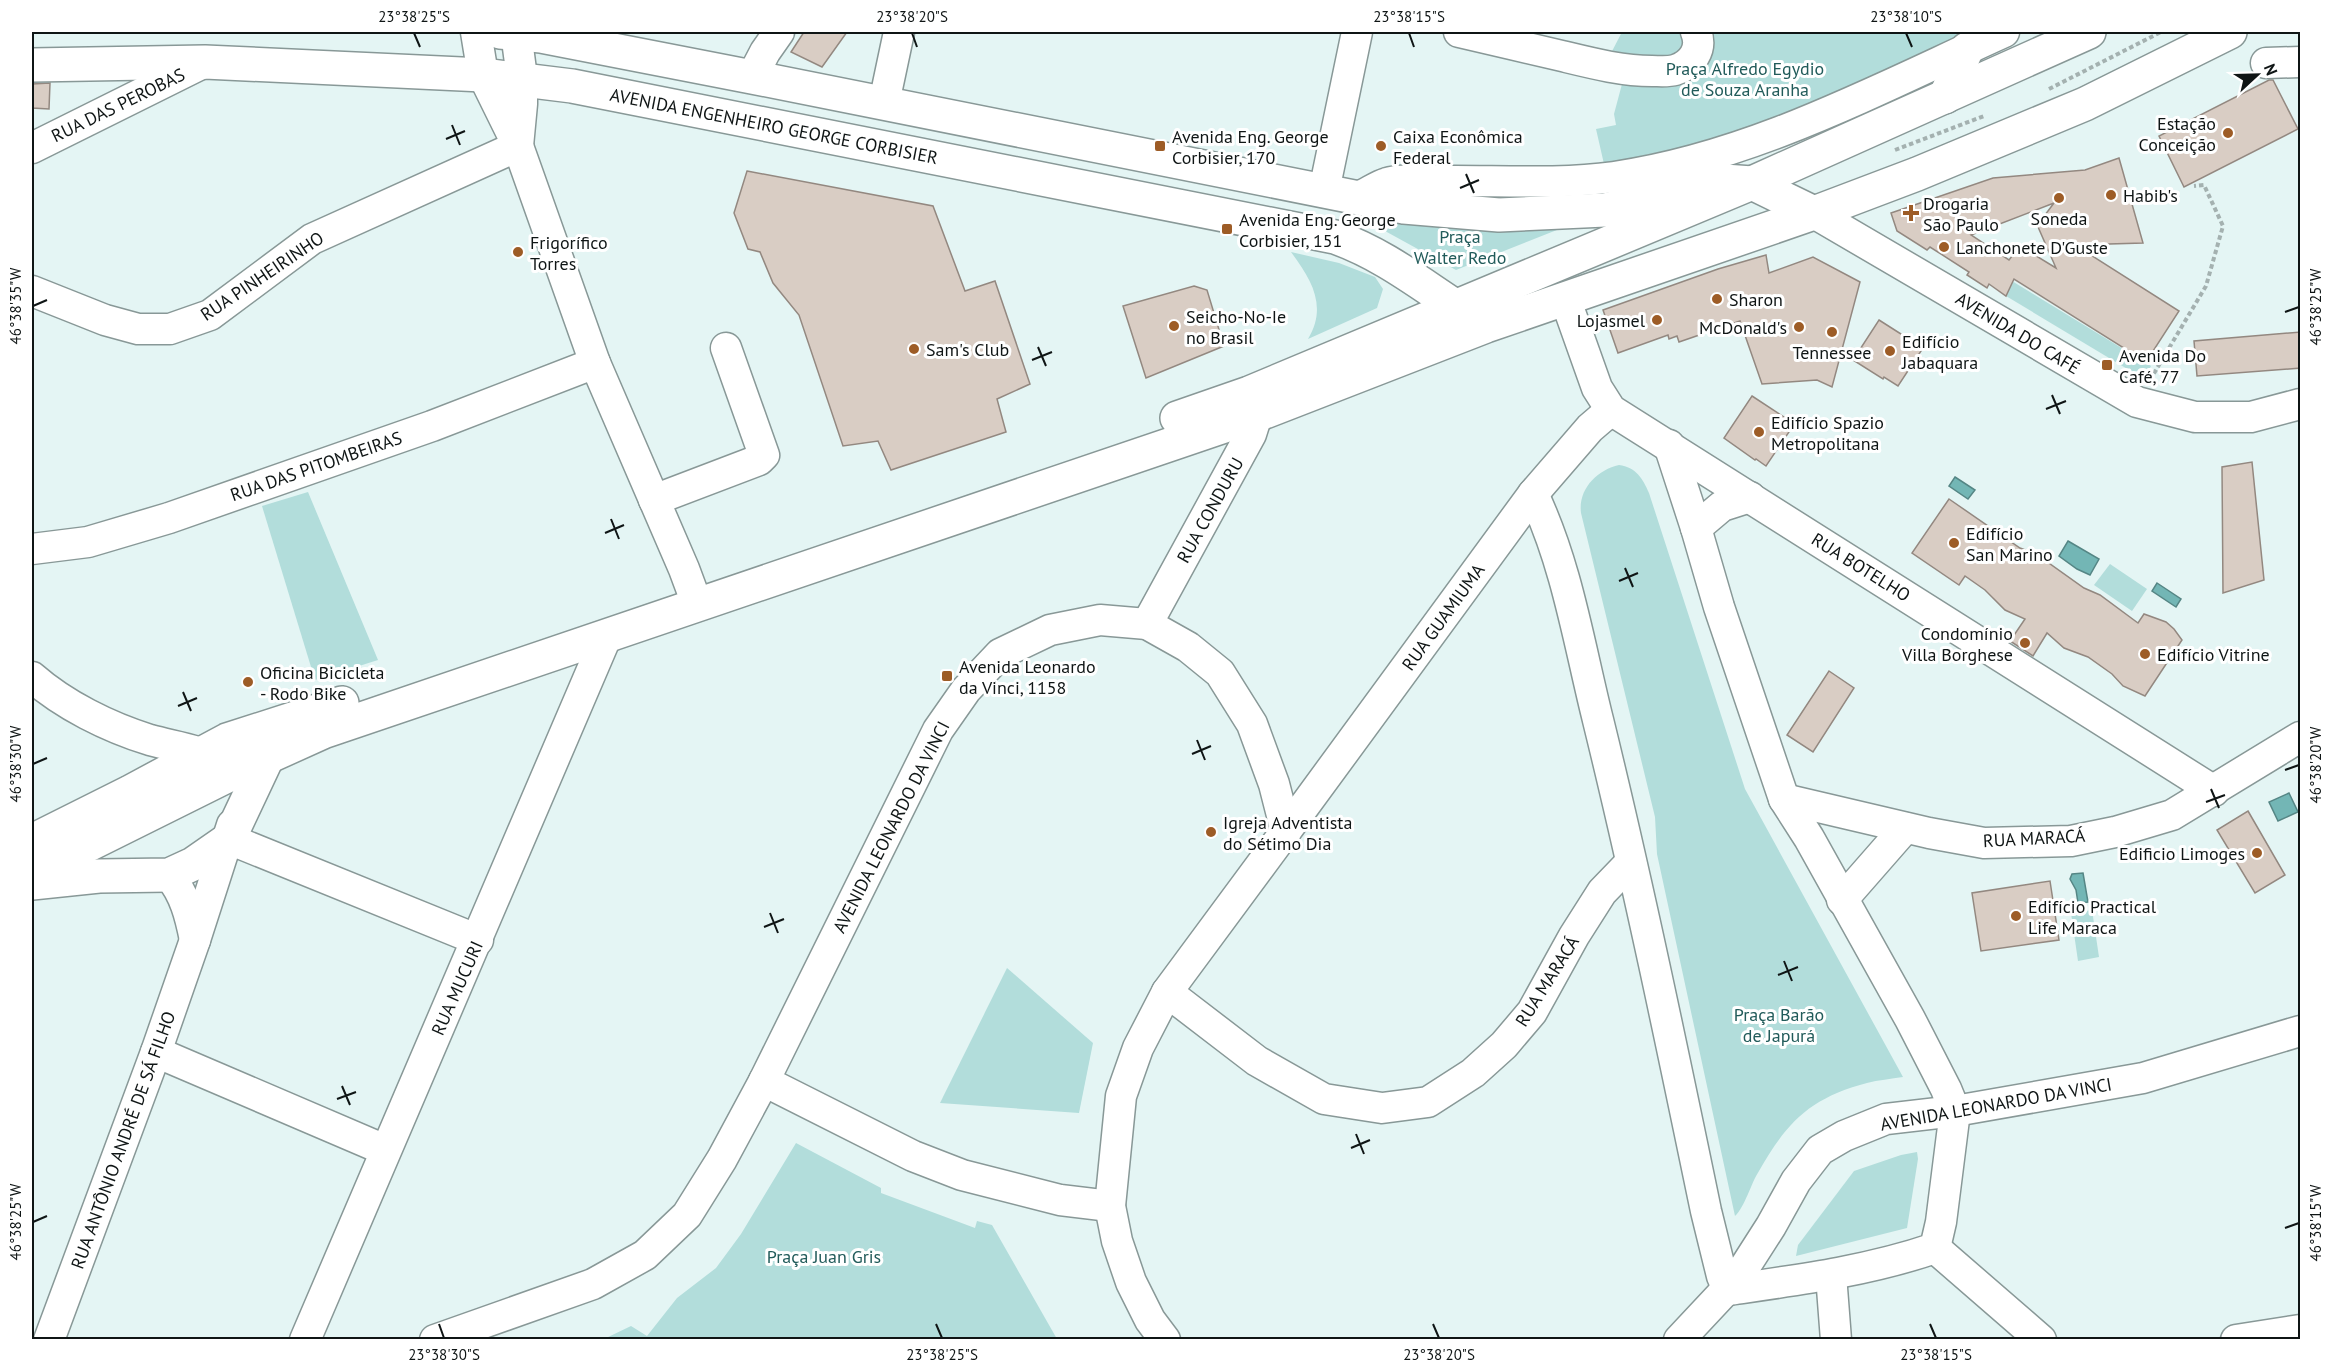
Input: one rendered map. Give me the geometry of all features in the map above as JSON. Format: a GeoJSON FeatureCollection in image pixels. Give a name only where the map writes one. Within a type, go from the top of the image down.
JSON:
{"type":"FeatureCollection","features":[{"type":"Feature","properties":{"kind":"main road"},"geometry":{"type":"LineString","coordinates":[[511,32],[752,77],[1404,207],[1499,215],[1605,210],[1724,181],[1752,183]]}},
{"type":"Feature","properties":{"kind":"main road"},"geometry":{"type":"LineString","coordinates":[[1253,404],[1455,307],[1752,183],[2090,32]]}},
{"type":"Feature","properties":{"kind":"main road"},"geometry":{"type":"LineString","coordinates":[[32,841],[228,740],[385,689],[693,595],[1814,213],[1926,171],[2085,104],[2230,32]]}},
{"type":"Feature","properties":{"kind":"main road"},"geometry":{"type":"LineString","coordinates":[[1945,97],[1967,49]]}},
{"type":"Feature","properties":{"kind":"main road","name":"AVENIDA ENGENHEIRO GEORGE CORBISIER"},"geometry":{"type":"LineString","coordinates":[[32,64],[205,62],[522,78],[1335,237],[1383,258],[1486,326]]}},
{"type":"Feature","properties":{"kind":"main road"},"geometry":{"type":"LineString","coordinates":[[610,94],[641,88],[726,102],[744,90],[752,77]]}},
{"type":"Feature","properties":{"kind":"main road","name":"AVENIDA DO CAFÉ"},"geometry":{"type":"LineString","coordinates":[[1752,183],[1814,213]]}},
{"type":"Feature","properties":{"kind":"main road"},"geometry":{"type":"LineString","coordinates":[[32,873],[268,756],[324,732],[607,635],[693,595]]}},
{"type":"Feature","properties":{"kind":"main road"},"geometry":{"type":"LineString","coordinates":[[32,883],[99,876],[169,875],[193,864],[229,839],[268,756]]}},
{"type":"Feature","properties":{"kind":"main road"},"geometry":{"type":"LineString","coordinates":[[130,792],[111,824],[119,846],[131,859],[141,865],[169,875]]}},
{"type":"Feature","properties":{"kind":"street"},"geometry":{"type":"LineString","coordinates":[[476,32],[483,75],[518,146],[595,363],[693,595]]}},
{"type":"Feature","properties":{"kind":"street"},"geometry":{"type":"LineString","coordinates":[[511,32],[522,78],[518,146]]}},
{"type":"Feature","properties":{"kind":"street"},"geometry":{"type":"LineString","coordinates":[[752,77],[779,32]]}},
{"type":"Feature","properties":{"kind":"street"},"geometry":{"type":"LineString","coordinates":[[884,103],[899,32]]}},
{"type":"Feature","properties":{"kind":"street"},"geometry":{"type":"LineString","coordinates":[[1324,191],[1358,32]]}},
{"type":"Feature","properties":{"kind":"street"},"geometry":{"type":"LineString","coordinates":[[1459,32],[1596,64],[1640,71],[1673,71],[1686,65],[1694,58],[1697,49],[1696,32]]}},
{"type":"Feature","properties":{"kind":"street"},"geometry":{"type":"LineString","coordinates":[[1359,197],[1388,182],[1436,180],[1529,182],[1600,178],[1685,164],[1769,136],[2004,32]]}},
{"type":"Feature","properties":{"kind":"street","name":"RUA DAS PEROBAS"},"geometry":{"type":"LineString","coordinates":[[32,148],[205,62]]}},
{"type":"Feature","properties":{"kind":"street"},"geometry":{"type":"LineString","coordinates":[[2266,63],[2301,62]]}},
{"type":"Feature","properties":{"kind":"street","name":"RUA PINHEIRINHO"},"geometry":{"type":"LineString","coordinates":[[32,291],[105,320],[138,329],[171,329],[210,315],[312,239],[518,146]]}},
{"type":"Feature","properties":{"kind":"street","name":"AVENIDA DO CAFÉ"},"geometry":{"type":"LineString","coordinates":[[1814,213],[2137,402],[2195,417],[2251,417],[2301,404]]}},
{"type":"Feature","properties":{"kind":"street","name":"RUA BOTELHO"},"geometry":{"type":"LineString","coordinates":[[1565,298],[1597,388],[1611,410],[2214,791]]}},
{"type":"Feature","properties":{"kind":"street"},"geometry":{"type":"LineString","coordinates":[[654,500],[759,460],[764,455],[726,348]]}},
{"type":"Feature","properties":{"kind":"street","name":"RUA DAS PITOMBEIRAS"},"geometry":{"type":"LineString","coordinates":[[32,549],[88,542],[169,518],[432,426],[595,363]]}},
{"type":"Feature","properties":{"kind":"street","name":"RUA CONDURU"},"geometry":{"type":"LineString","coordinates":[[1148,624],[1251,434],[1253,404]]}},
{"type":"Feature","properties":{"kind":"street","name":"RUA GUAMIUMA"},"geometry":{"type":"LineString","coordinates":[[1286,831],[1533,494],[1590,428],[1611,410]]}},
{"type":"Feature","properties":{"kind":"street"},"geometry":{"type":"LineString","coordinates":[[1668,446],[1696,528],[1722,619],[1784,799],[1809,838],[1910,1018],[1955,1111],[1941,1222],[1935,1248]]}},
{"type":"Feature","properties":{"kind":"street"},"geometry":{"type":"LineString","coordinates":[[1533,494],[1550,529],[1564,579],[1630,863],[1706,1212],[1722,1276],[1728,1290],[1831,1275],[1906,1258],[1935,1248]]}},
{"type":"Feature","properties":{"kind":"street"},"geometry":{"type":"LineString","coordinates":[[1696,528],[1722,506],[1750,497]]}},
{"type":"Feature","properties":{"kind":"street","name":"AVENIDA LEONARDO DA VINCI"},"geometry":{"type":"LineString","coordinates":[[435,1340],[593,1284],[645,1255],[687,1215],[722,1159],[764,1082],[938,730],[966,690],[1000,654],[1050,630],[1100,620],[1148,624],[1188,646],[1220,672],[1252,724],[1274,784],[1286,831]]}},
{"type":"Feature","properties":{"kind":"street","name":"RUA MUCURI"},"geometry":{"type":"LineString","coordinates":[[305,1340],[607,635]]}},
{"type":"Feature","properties":{"kind":"street"},"geometry":{"type":"LineString","coordinates":[[32,677],[47,690],[92,716],[141,737],[174,747],[203,752],[218,760],[230,776]]}},
{"type":"Feature","properties":{"kind":"street","name":"RUA MARACÁ"},"geometry":{"type":"LineString","coordinates":[[1784,799],[1905,828],[1984,843],[2071,841],[2115,832],[2172,815],[2301,737]]}},
{"type":"Feature","properties":{"kind":"street","name":"RUA ANTÔNIO ANDRÉ DE SÁ FILHO"},"geometry":{"type":"LineString","coordinates":[[49,1340],[156,1052],[229,839],[235,797],[230,776]]}},
{"type":"Feature","properties":{"kind":"street"},"geometry":{"type":"LineString","coordinates":[[1842,900],[1905,828]]}},
{"type":"Feature","properties":{"kind":"street"},"geometry":{"type":"LineString","coordinates":[[1165,1340],[1150,1320],[1131,1282],[1117,1241],[1110,1206],[1115,1137],[1121,1096],[1138,1048],[1167,992],[1286,831]]}},
{"type":"Feature","properties":{"kind":"street"},"geometry":{"type":"LineString","coordinates":[[229,839],[478,940]]}},
{"type":"Feature","properties":{"kind":"street","name":"RUA MARACÁ"},"geometry":{"type":"LineString","coordinates":[[1167,992],[1257,1061],[1324,1099],[1382,1108],[1428,1102],[1473,1073],[1503,1046],[1532,1012],[1574,936],[1602,892],[1630,863]]}},
{"type":"Feature","properties":{"kind":"street"},"geometry":{"type":"LineString","coordinates":[[169,875],[180,889],[187,905],[195,940]]}},
{"type":"Feature","properties":{"kind":"street","name":"AVENIDA LEONARDO DA VINCI"},"geometry":{"type":"LineString","coordinates":[[1679,1340],[1728,1290],[1771,1226],[1796,1181],[1820,1150],[1844,1136],[1886,1119],[1955,1111],[2142,1078],[2301,1031]]}},
{"type":"Feature","properties":{"kind":"street"},"geometry":{"type":"LineString","coordinates":[[156,1052],[385,1150]]}},
{"type":"Feature","properties":{"kind":"street"},"geometry":{"type":"LineString","coordinates":[[764,1082],[913,1156],[962,1175],[1060,1200],[1110,1206]]}},
{"type":"Feature","properties":{"kind":"street"},"geometry":{"type":"LineString","coordinates":[[1935,1248],[2041,1340]]}},
{"type":"Feature","properties":{"kind":"street"},"geometry":{"type":"LineString","coordinates":[[1831,1275],[1836,1340]]}},
{"type":"Feature","properties":{"kind":"street"},"geometry":{"type":"LineString","coordinates":[[2236,1340],[2301,1330]]}},
{"type":"Feature","properties":{"kind":"path"},"geometry":{"type":"LineString","coordinates":[[2045,90],[2161,32]]}},
{"type":"Feature","properties":{"kind":"path"},"geometry":{"type":"LineString","coordinates":[[1884,154],[1991,112]]}},
{"type":"Feature","properties":{"kind":"path"},"geometry":{"type":"LineString","coordinates":[[2146,385],[2206,286],[2223,226],[2204,185],[2194,186]]}},
{"type":"Feature","properties":{"kind":"green space"},"geometry":{"type":"Polygon","coordinates":[[[1622,32],[1685,32],[1688,45],[1679,58],[1609,57],[1622,32]]]}},
{"type":"Feature","properties":{"kind":"green space","name":"Praça Alfredo Egydio de Souza Aranha"},"geometry":{"type":"Polygon","coordinates":[[[1704,32],[1982,32],[1725,138],[1604,164],[1596,129],[1616,125],[1614,114],[1622,84],[1660,86],[1684,78],[1704,32]]]}},
{"type":"Feature","properties":{"kind":"green space","name":"Praça Walter Redo"},"geometry":{"type":"Polygon","coordinates":[[[1365,220],[1497,225],[1572,224],[1456,270],[1365,220]]]}},
{"type":"Feature","properties":{"kind":"green space"},"geometry":{"type":"Polygon","coordinates":[[[1291,252],[1339,263],[1375,277],[1383,289],[1377,308],[1308,339],[1314,327],[1317,304],[1305,272],[1291,252]]]}},
{"type":"Feature","properties":{"kind":"green space"},"geometry":{"type":"Polygon","coordinates":[[[2012,281],[2151,366],[2144,379],[2006,296],[2012,281]]]}},
{"type":"Feature","properties":{"kind":"green space","name":"Praça Barão de Japurá"},"geometry":{"type":"Polygon","coordinates":[[[1619,465],[1630,468],[1638,474],[1649,493],[1745,789],[1903,1077],[1871,1082],[1847,1089],[1830,1096],[1802,1114],[1769,1154],[1742,1207],[1735,1216],[1657,854],[1655,817],[1581,513],[1583,496],[1591,482],[1603,471],[1619,465]]]}},
{"type":"Feature","properties":{"kind":"green space"},"geometry":{"type":"Polygon","coordinates":[[[308,492],[378,660],[315,680],[262,506],[308,492]]]}},
{"type":"Feature","properties":{"kind":"green space"},"geometry":{"type":"Polygon","coordinates":[[[2110,564],[2147,589],[2132,611],[2094,585],[2110,564]]]}},
{"type":"Feature","properties":{"kind":"green space"},"geometry":{"type":"Polygon","coordinates":[[[2092,910],[2099,957],[2078,961],[2071,913],[2092,910]]]}},
{"type":"Feature","properties":{"kind":"green space"},"geometry":{"type":"Polygon","coordinates":[[[1007,968],[1093,1043],[1079,1113],[940,1103],[1007,968]]]}},
{"type":"Feature","properties":{"kind":"green space","name":"Praça Juan Gris"},"geometry":{"type":"Polygon","coordinates":[[[796,1143],[881,1188],[881,1193],[975,1228],[977,1221],[992,1225],[1057,1339],[604,1339],[631,1326],[647,1336],[677,1298],[716,1268],[741,1234],[796,1143]]]}},
{"type":"Feature","properties":{"kind":"green space"},"geometry":{"type":"Polygon","coordinates":[[[1917,1152],[1918,1159],[1907,1228],[1796,1256],[1798,1245],[1854,1171],[1917,1152]]]}},
{"type":"Feature","properties":{"kind":"shaded area"},"geometry":{"type":"Polygon","coordinates":[[[1955,477],[1975,490],[1968,499],[1949,486],[1955,477]]]}},
{"type":"Feature","properties":{"kind":"shaded area"},"geometry":{"type":"Polygon","coordinates":[[[2068,541],[2099,559],[2090,575],[2059,556],[2068,541]]]}},
{"type":"Feature","properties":{"kind":"shaded area"},"geometry":{"type":"Polygon","coordinates":[[[2157,583],[2181,599],[2176,607],[2152,591],[2157,583]]]}},
{"type":"Feature","properties":{"kind":"shaded area"},"geometry":{"type":"Polygon","coordinates":[[[2289,793],[2298,812],[2278,821],[2269,802],[2289,793]]]}},
{"type":"Feature","properties":{"kind":"shaded area"},"geometry":{"type":"Polygon","coordinates":[[[2083,873],[2088,902],[2078,903],[2076,890],[2070,879],[2072,874],[2083,873]]]}},
{"type":"Feature","properties":{"kind":"building"},"geometry":{"type":"Polygon","coordinates":[[[804,32],[847,32],[822,67],[791,52],[804,32]]]}},
{"type":"Feature","properties":{"kind":"building","name":"Estação Conceição"},"geometry":{"type":"Polygon","coordinates":[[[2273,80],[2298,129],[2184,187],[2159,136],[2273,80]]]}},
{"type":"Feature","properties":{"kind":"building"},"geometry":{"type":"Polygon","coordinates":[[[50,83],[49,109],[32,108],[32,84],[50,83]]]}},
{"type":"Feature","properties":{"kind":"building"},"geometry":{"type":"Polygon","coordinates":[[[2119,158],[2143,243],[2075,245],[2179,311],[2146,362],[2014,279],[2006,296],[1989,284],[1987,288],[1967,275],[1969,272],[1930,247],[1927,250],[1897,231],[1891,213],[1993,178],[2085,170],[2119,158]],[[2054,203],[1971,235],[2009,260],[2020,246],[2056,268],[2035,220],[2039,223],[2054,203]]]}},
{"type":"Feature","properties":{"kind":"building","name":"Sam's Club"},"geometry":{"type":"Polygon","coordinates":[[[747,171],[933,206],[965,291],[995,281],[1030,384],[997,399],[1006,432],[891,470],[878,441],[843,446],[799,315],[773,283],[760,252],[748,249],[734,213],[747,171]]]}},
{"type":"Feature","properties":{"kind":"building"},"geometry":{"type":"Polygon","coordinates":[[[1766,255],[1769,273],[1813,257],[1860,282],[1832,387],[1817,380],[1762,384],[1740,321],[1679,342],[1677,336],[1669,339],[1668,335],[1618,353],[1603,310],[1718,269],[1766,255]]]}},
{"type":"Feature","properties":{"kind":"building","name":"Seicho-No-Ie no Brasil"},"geometry":{"type":"Polygon","coordinates":[[[1194,286],[1207,290],[1224,346],[1146,378],[1123,306],[1194,286]]]}},
{"type":"Feature","properties":{"kind":"building","name":"Edifício Jabaquara"},"geometry":{"type":"Polygon","coordinates":[[[1879,320],[1923,348],[1898,386],[1853,360],[1879,320]]]}},
{"type":"Feature","properties":{"kind":"building"},"geometry":{"type":"Polygon","coordinates":[[[2301,332],[2301,368],[2197,376],[2194,341],[2301,332]]]}},
{"type":"Feature","properties":{"kind":"building","name":"Edifício Spazio Metropolitana"},"geometry":{"type":"Polygon","coordinates":[[[1752,396],[1784,417],[1782,419],[1793,426],[1766,466],[1724,438],[1752,396]]]}},
{"type":"Feature","properties":{"kind":"building"},"geometry":{"type":"Polygon","coordinates":[[[2252,462],[2264,580],[2223,593],[2222,467],[2252,462]]]}},
{"type":"Feature","properties":{"kind":"building"},"geometry":{"type":"Polygon","coordinates":[[[1949,499],[2020,548],[2036,554],[2084,588],[2100,595],[2138,623],[2144,614],[2166,622],[2174,629],[2182,640],[2145,696],[2123,686],[2112,674],[2088,657],[2064,648],[2047,633],[2033,656],[2010,641],[2025,619],[2005,610],[1985,590],[1965,576],[1959,585],[1912,553],[1949,499]]]}},
{"type":"Feature","properties":{"kind":"building"},"geometry":{"type":"Polygon","coordinates":[[[1829,671],[1854,688],[1813,752],[1787,735],[1829,671]]]}},
{"type":"Feature","properties":{"kind":"building","name":"Edificio Limoges"},"geometry":{"type":"Polygon","coordinates":[[[2248,811],[2285,875],[2255,893],[2217,830],[2248,811]]]}},
{"type":"Feature","properties":{"kind":"building","name":"Edifício Practical Life Maraca"},"geometry":{"type":"Polygon","coordinates":[[[2050,881],[2059,940],[1981,951],[1972,893],[2050,881]]]}},
{"type":"Feature","properties":{"kind":"place","name":"Estação Conceição"},"geometry":{"type":"Point","coordinates":[2228,133]}},
{"type":"Feature","properties":{"kind":"place","name":"Avenida Eng. George Corbisier, 170"},"geometry":{"type":"Point","coordinates":[1160,146]}},
{"type":"Feature","properties":{"kind":"place","name":"Caixa Econômica Federal"},"geometry":{"type":"Point","coordinates":[1381,146]}},
{"type":"Feature","properties":{"kind":"place","name":"Habib's"},"geometry":{"type":"Point","coordinates":[2111,195]}},
{"type":"Feature","properties":{"kind":"place","name":"Soneda"},"geometry":{"type":"Point","coordinates":[2059,198]}},
{"type":"Feature","properties":{"kind":"place","name":"Drogaria São Paulo"},"geometry":{"type":"Point","coordinates":[1911,213]}},
{"type":"Feature","properties":{"kind":"place","name":"Avenida Eng. George Corbisier, 151"},"geometry":{"type":"Point","coordinates":[1227,229]}},
{"type":"Feature","properties":{"kind":"place","name":"Lanchonete D'Guste"},"geometry":{"type":"Point","coordinates":[1944,247]}},
{"type":"Feature","properties":{"kind":"place","name":"Frigorífico Torres"},"geometry":{"type":"Point","coordinates":[518,252]}},
{"type":"Feature","properties":{"kind":"place","name":"Sharon"},"geometry":{"type":"Point","coordinates":[1717,299]}},
{"type":"Feature","properties":{"kind":"place","name":"Lojasmel"},"geometry":{"type":"Point","coordinates":[1657,320]}},
{"type":"Feature","properties":{"kind":"place","name":"Seicho-No-Ie no Brasil"},"geometry":{"type":"Point","coordinates":[1174,326]}},
{"type":"Feature","properties":{"kind":"place","name":"McDonald's"},"geometry":{"type":"Point","coordinates":[1799,327]}},
{"type":"Feature","properties":{"kind":"place","name":"Tennessee"},"geometry":{"type":"Point","coordinates":[1832,332]}},
{"type":"Feature","properties":{"kind":"place","name":"Sam's Club"},"geometry":{"type":"Point","coordinates":[914,349]}},
{"type":"Feature","properties":{"kind":"place","name":"Edifício Jabaquara"},"geometry":{"type":"Point","coordinates":[1890,351]}},
{"type":"Feature","properties":{"kind":"place","name":"Avenida Do Café, 77"},"geometry":{"type":"Point","coordinates":[2107,365]}},
{"type":"Feature","properties":{"kind":"place","name":"Edifício Spazio Metropolitana"},"geometry":{"type":"Point","coordinates":[1759,432]}},
{"type":"Feature","properties":{"kind":"place","name":"Edifício San Marino"},"geometry":{"type":"Point","coordinates":[1954,543]}},
{"type":"Feature","properties":{"kind":"place","name":"Condomínio Villa Borghese"},"geometry":{"type":"Point","coordinates":[2025,643]}},
{"type":"Feature","properties":{"kind":"place","name":"Edifício Vitrine"},"geometry":{"type":"Point","coordinates":[2145,654]}},
{"type":"Feature","properties":{"kind":"place","name":"Avenida Leonardo da Vinci, 1158"},"geometry":{"type":"Point","coordinates":[947,676]}},
{"type":"Feature","properties":{"kind":"place","name":"Oficina Bicicleta - Rodo Bike"},"geometry":{"type":"Point","coordinates":[248,682]}},
{"type":"Feature","properties":{"kind":"place","name":"Igreja Adventista do Sétimo Dia"},"geometry":{"type":"Point","coordinates":[1211,832]}},
{"type":"Feature","properties":{"kind":"place","name":"Edificio Limoges"},"geometry":{"type":"Point","coordinates":[2257,853]}},
{"type":"Feature","properties":{"kind":"place","name":"Edifício Practical Life Maraca"},"geometry":{"type":"Point","coordinates":[2016,916]}}]}
